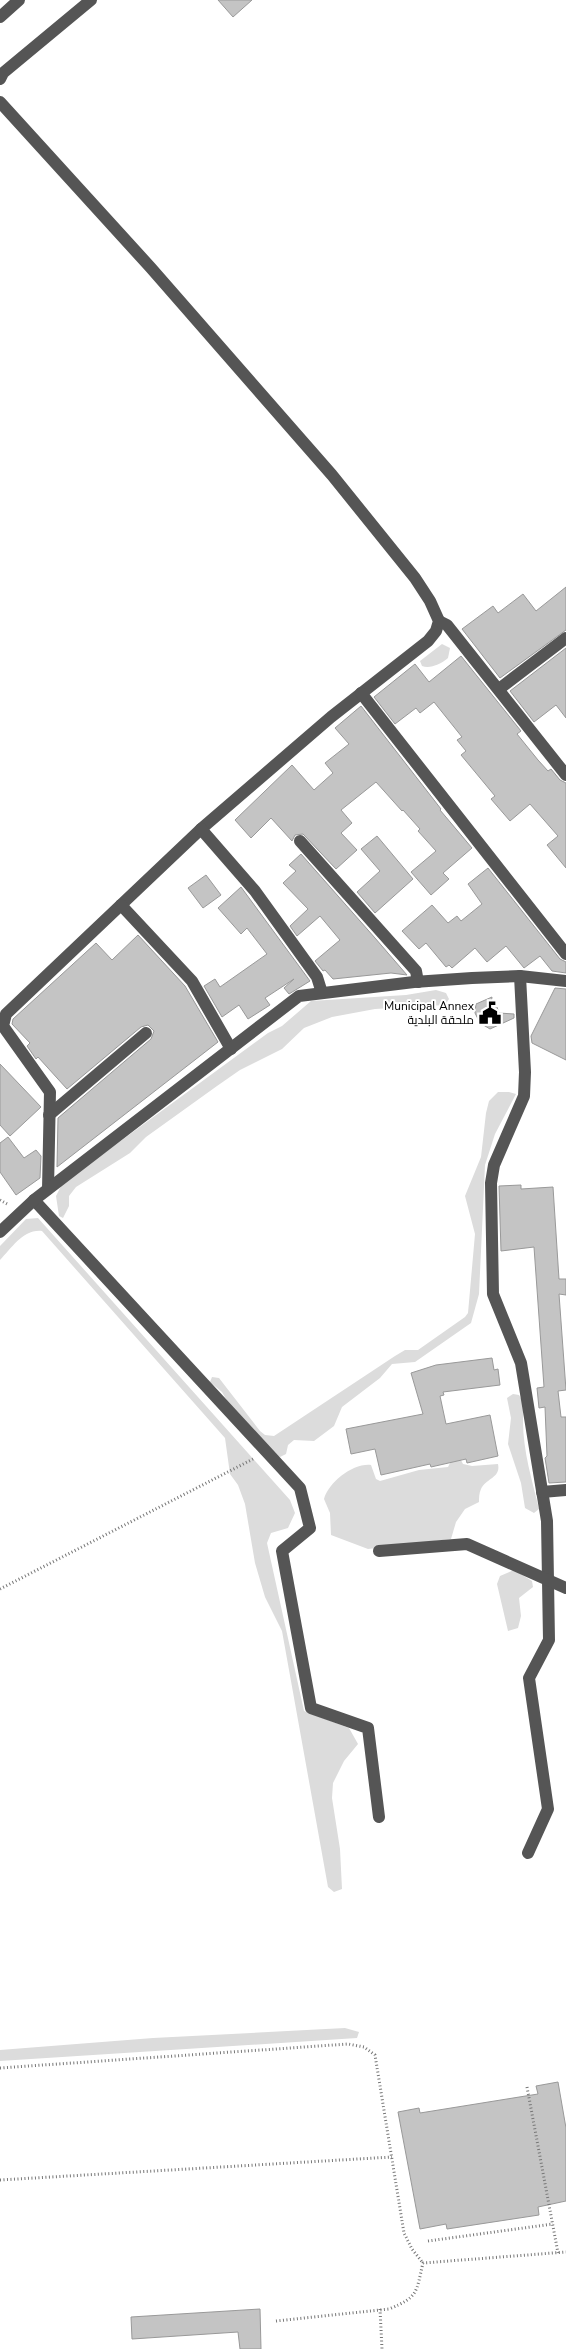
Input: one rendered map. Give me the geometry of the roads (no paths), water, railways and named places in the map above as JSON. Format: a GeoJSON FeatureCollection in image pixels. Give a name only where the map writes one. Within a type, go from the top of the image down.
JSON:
{"type":"FeatureCollection","features":[{"type":"Feature","properties":{"kind":"street"},"geometry":{"type":"LineString","coordinates":[[0,17],[19,0]]}},
{"type":"Feature","properties":{"kind":"street"},"geometry":{"type":"LineString","coordinates":[[0,79],[3,73],[91,0]]}},
{"type":"Feature","properties":{"kind":"street"},"geometry":{"type":"LineString","coordinates":[[0,102],[151,268],[332,475],[415,578],[430,601],[439,621],[448,626],[566,775]]}},
{"type":"Feature","properties":{"kind":"street"},"geometry":{"type":"LineString","coordinates":[[60,1106],[7,1032],[2,1019],[200,829],[361,693],[428,641],[436,632],[439,621]]}},
{"type":"Feature","properties":{"kind":"street"},"geometry":{"type":"LineString","coordinates":[[499,689],[566,638]]}},
{"type":"Feature","properties":{"kind":"street"},"geometry":{"type":"LineString","coordinates":[[361,693],[566,954]]}},
{"type":"Feature","properties":{"kind":"street"},"geometry":{"type":"LineString","coordinates":[[200,829],[255,891],[317,977],[322,993]]}},
{"type":"Feature","properties":{"kind":"street"},"geometry":{"type":"LineString","coordinates":[[300,841],[416,971],[418,982]]}},
{"type":"Feature","properties":{"kind":"street"},"geometry":{"type":"LineString","coordinates":[[121,905],[192,981],[231,1049]]}},
{"type":"Feature","properties":{"kind":"street"},"geometry":{"type":"LineString","coordinates":[[520,976],[526,1082],[519,1108],[494,1164],[491,1184],[493,1294],[521,1363],[547,1521],[549,1640],[528,1678],[548,1809],[528,1853]]}},
{"type":"Feature","properties":{"kind":"street"},"geometry":{"type":"LineString","coordinates":[[0,1232],[34,1200],[300,996],[418,982],[520,976],[566,982]]}},
{"type":"Feature","properties":{"kind":"street"},"geometry":{"type":"LineString","coordinates":[[49,1115],[146,1033]]}},
{"type":"Feature","properties":{"kind":"street"},"geometry":{"type":"LineString","coordinates":[[48,1189],[50,1092]]}},
{"type":"Feature","properties":{"kind":"street"},"geometry":{"type":"LineString","coordinates":[[34,1200],[300,1488],[310,1528],[282,1551],[311,1708],[368,1728],[379,1817]]}},
{"type":"Feature","properties":{"kind":"street"},"geometry":{"type":"LineString","coordinates":[[542,1492],[566,1490]]}},
{"type":"Feature","properties":{"kind":"street"},"geometry":{"type":"LineString","coordinates":[[379,1552],[467,1544],[566,1588]]}},
{"type":"Feature","properties":{"kind":"place","name":"Municipal Annex ملحقة البلدية"},"geometry":{"type":"Point","coordinates":[490,1013]}}]}
